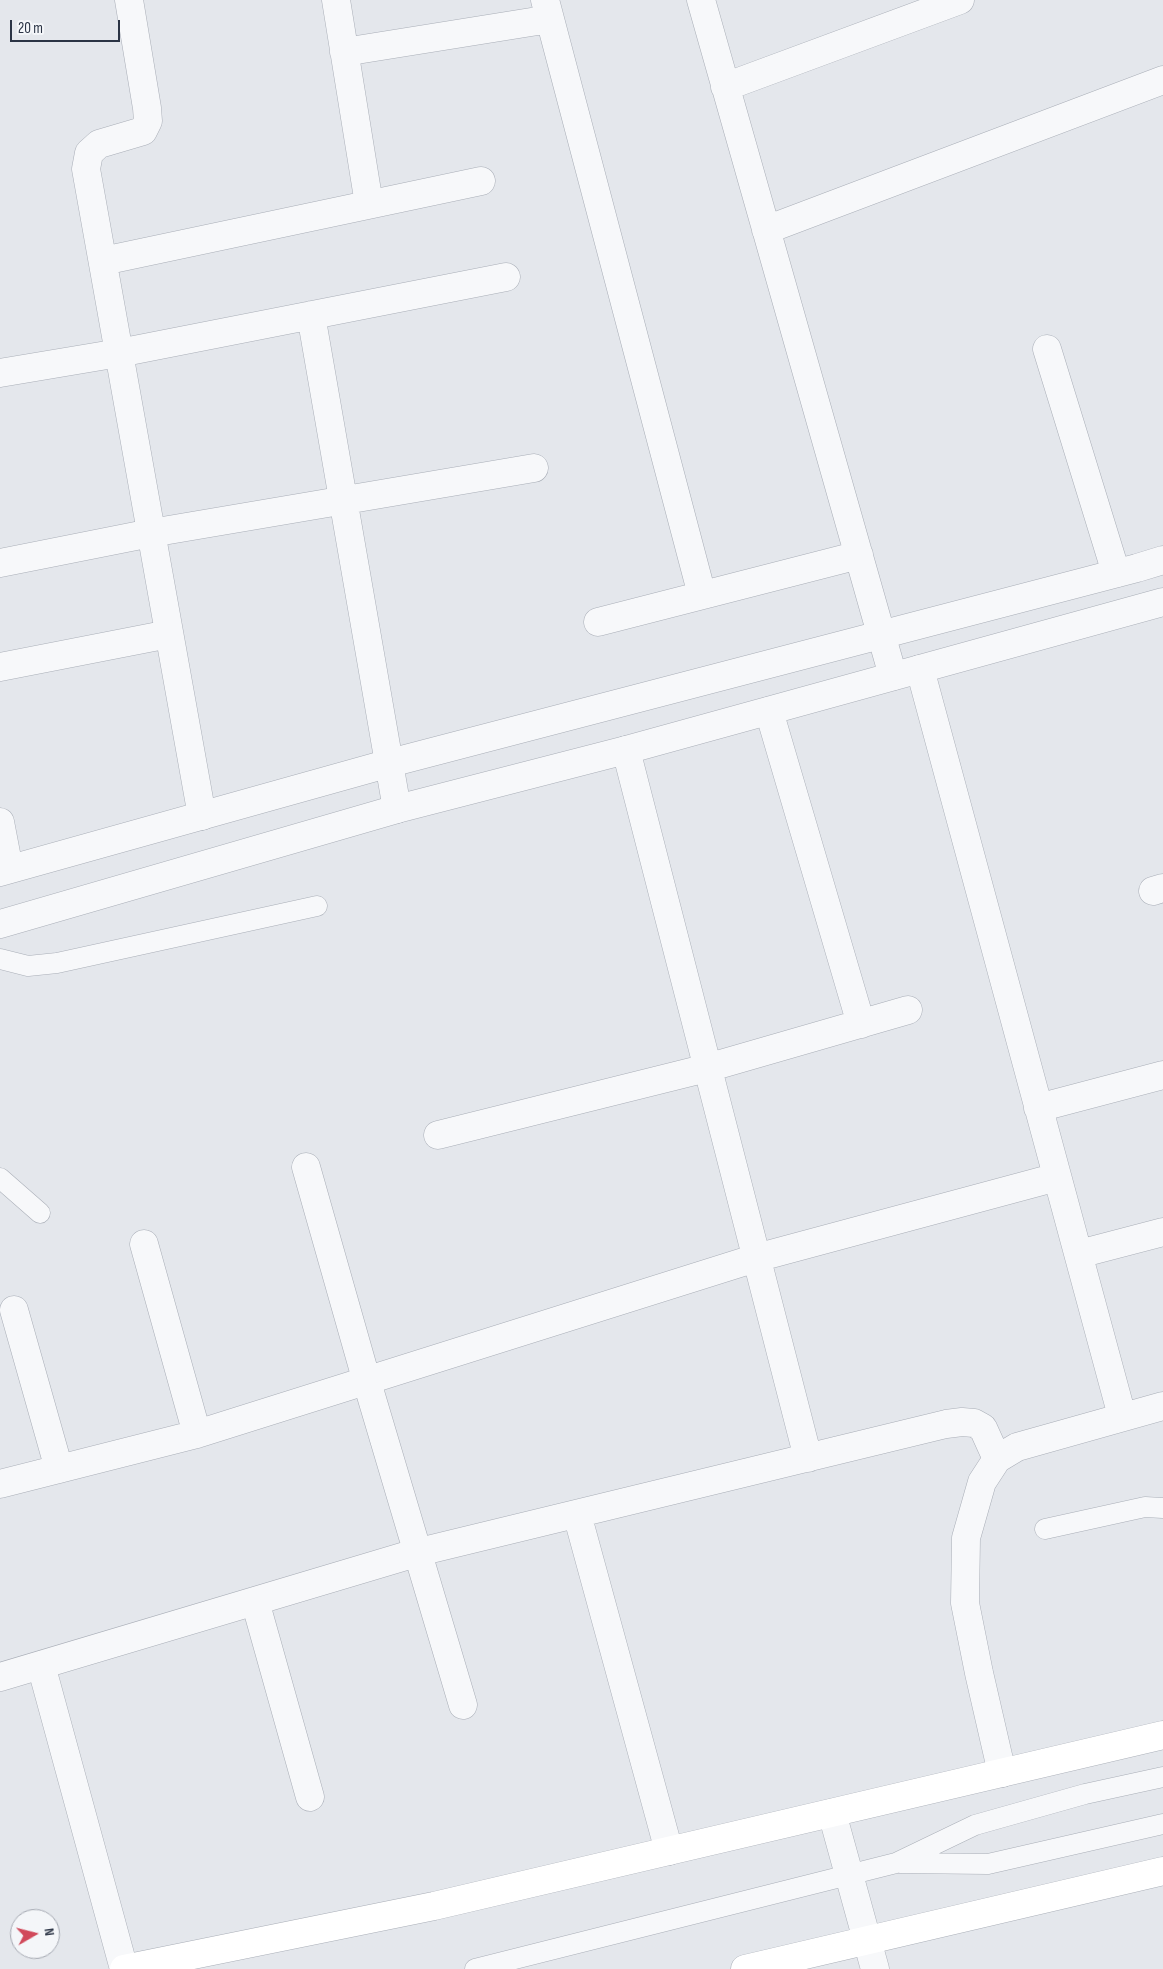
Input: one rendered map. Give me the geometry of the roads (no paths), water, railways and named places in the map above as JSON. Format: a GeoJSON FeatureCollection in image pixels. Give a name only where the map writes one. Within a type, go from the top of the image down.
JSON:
{"type":"FeatureCollection","features":[{"type":"Feature","properties":{"kind":"main road"},"geometry":{"type":"LineString","coordinates":[[124,1969],[434,1906],[1163,1735]]}},
{"type":"Feature","properties":{"kind":"main road"},"geometry":{"type":"LineString","coordinates":[[744,1969],[1163,1871]]}},
{"type":"Feature","properties":{"kind":"street"},"geometry":{"type":"LineString","coordinates":[[129,0],[148,121],[143,131],[99,144],[88,153],[86,169],[202,816]]}},
{"type":"Feature","properties":{"kind":"street"},"geometry":{"type":"LineString","coordinates":[[336,0],[370,204]]}},
{"type":"Feature","properties":{"kind":"street"},"geometry":{"type":"LineString","coordinates":[[701,0],[893,676]]}},
{"type":"Feature","properties":{"kind":"street"},"geometry":{"type":"LineString","coordinates":[[725,87],[960,0]]}},
{"type":"Feature","properties":{"kind":"street"},"geometry":{"type":"LineString","coordinates":[[344,52],[548,10],[702,595]]}},
{"type":"Feature","properties":{"kind":"street"},"geometry":{"type":"LineString","coordinates":[[766,230],[1163,80]]}},
{"type":"Feature","properties":{"kind":"street"},"geometry":{"type":"LineString","coordinates":[[102,262],[481,181]]}},
{"type":"Feature","properties":{"kind":"street"},"geometry":{"type":"LineString","coordinates":[[0,373],[118,353],[506,277]]}},
{"type":"Feature","properties":{"kind":"street"},"geometry":{"type":"LineString","coordinates":[[311,316],[397,809]]}},
{"type":"Feature","properties":{"kind":"street"},"geometry":{"type":"LineString","coordinates":[[1047,349],[1116,573]]}},
{"type":"Feature","properties":{"kind":"street"},"geometry":{"type":"LineString","coordinates":[[0,563],[151,533],[534,468]]}},
{"type":"Feature","properties":{"kind":"street"},"geometry":{"type":"LineString","coordinates":[[598,622],[859,555]]}},
{"type":"Feature","properties":{"kind":"street"},"geometry":{"type":"LineString","coordinates":[[0,822],[5,870],[390,763],[1163,560]]}},
{"type":"Feature","properties":{"kind":"street"},"geometry":{"type":"LineString","coordinates":[[0,924],[397,809],[626,750],[1163,602]]}},
{"type":"Feature","properties":{"kind":"street"},"geometry":{"type":"LineString","coordinates":[[0,667],[169,634]]}},
{"type":"Feature","properties":{"kind":"street"},"geometry":{"type":"LineString","coordinates":[[920,669],[1122,1416]]}},
{"type":"Feature","properties":{"kind":"street"},"geometry":{"type":"LineString","coordinates":[[769,711],[861,1024]]}},
{"type":"Feature","properties":{"kind":"street"},"geometry":{"type":"LineString","coordinates":[[626,750],[808,1458]]}},
{"type":"Feature","properties":{"kind":"street"},"geometry":{"type":"LineString","coordinates":[[438,1135],[707,1068],[908,1010]]}},
{"type":"Feature","properties":{"kind":"street"},"geometry":{"type":"LineString","coordinates":[[1038,1108],[1163,1074]]}},
{"type":"Feature","properties":{"kind":"street"},"geometry":{"type":"LineString","coordinates":[[306,1167],[366,1382],[419,1552],[463,1705]]}},
{"type":"Feature","properties":{"kind":"street"},"geometry":{"type":"LineString","coordinates":[[0,1484],[197,1434],[756,1258],[1057,1177]]}},
{"type":"Feature","properties":{"kind":"street"},"geometry":{"type":"LineString","coordinates":[[1078,1254],[1163,1232]]}},
{"type":"Feature","properties":{"kind":"street"},"geometry":{"type":"LineString","coordinates":[[144,1244],[197,1434]]}},
{"type":"Feature","properties":{"kind":"street"},"geometry":{"type":"LineString","coordinates":[[14,1310],[59,1469]]}},
{"type":"Feature","properties":{"kind":"street"},"geometry":{"type":"LineString","coordinates":[[1002,1773],[965,1603],[966,1538],[982,1482],[996,1459],[1017,1447],[1163,1406]]}},
{"type":"Feature","properties":{"kind":"street"},"geometry":{"type":"LineString","coordinates":[[0,1677],[419,1552],[962,1422],[974,1423],[983,1428],[996,1459]]}},
{"type":"Feature","properties":{"kind":"street"},"geometry":{"type":"LineString","coordinates":[[577,1514],[670,1851]]}},
{"type":"Feature","properties":{"kind":"street"},"geometry":{"type":"LineString","coordinates":[[255,1601],[310,1797]]}},
{"type":"Feature","properties":{"kind":"street"},"geometry":{"type":"LineString","coordinates":[[41,1665],[124,1969]]}},
{"type":"Feature","properties":{"kind":"street"},"geometry":{"type":"LineString","coordinates":[[832,1812],[876,1969]]}},
{"type":"Feature","properties":{"kind":"lane"},"geometry":{"type":"LineString","coordinates":[[0,958],[28,966],[57,963],[317,906]]}},
{"type":"Feature","properties":{"kind":"lane"},"geometry":{"type":"LineString","coordinates":[[0,1178],[40,1213]]}},
{"type":"Feature","properties":{"kind":"lane"},"geometry":{"type":"LineString","coordinates":[[1045,1529],[1145,1507],[1163,1508]]}},
{"type":"Feature","properties":{"kind":"lane"},"geometry":{"type":"LineString","coordinates":[[476,1969],[896,1863],[975,1825],[1085,1794],[1163,1777]]}},
{"type":"Feature","properties":{"kind":"lane"},"geometry":{"type":"LineString","coordinates":[[896,1863],[988,1864],[1163,1824]]}}]}
